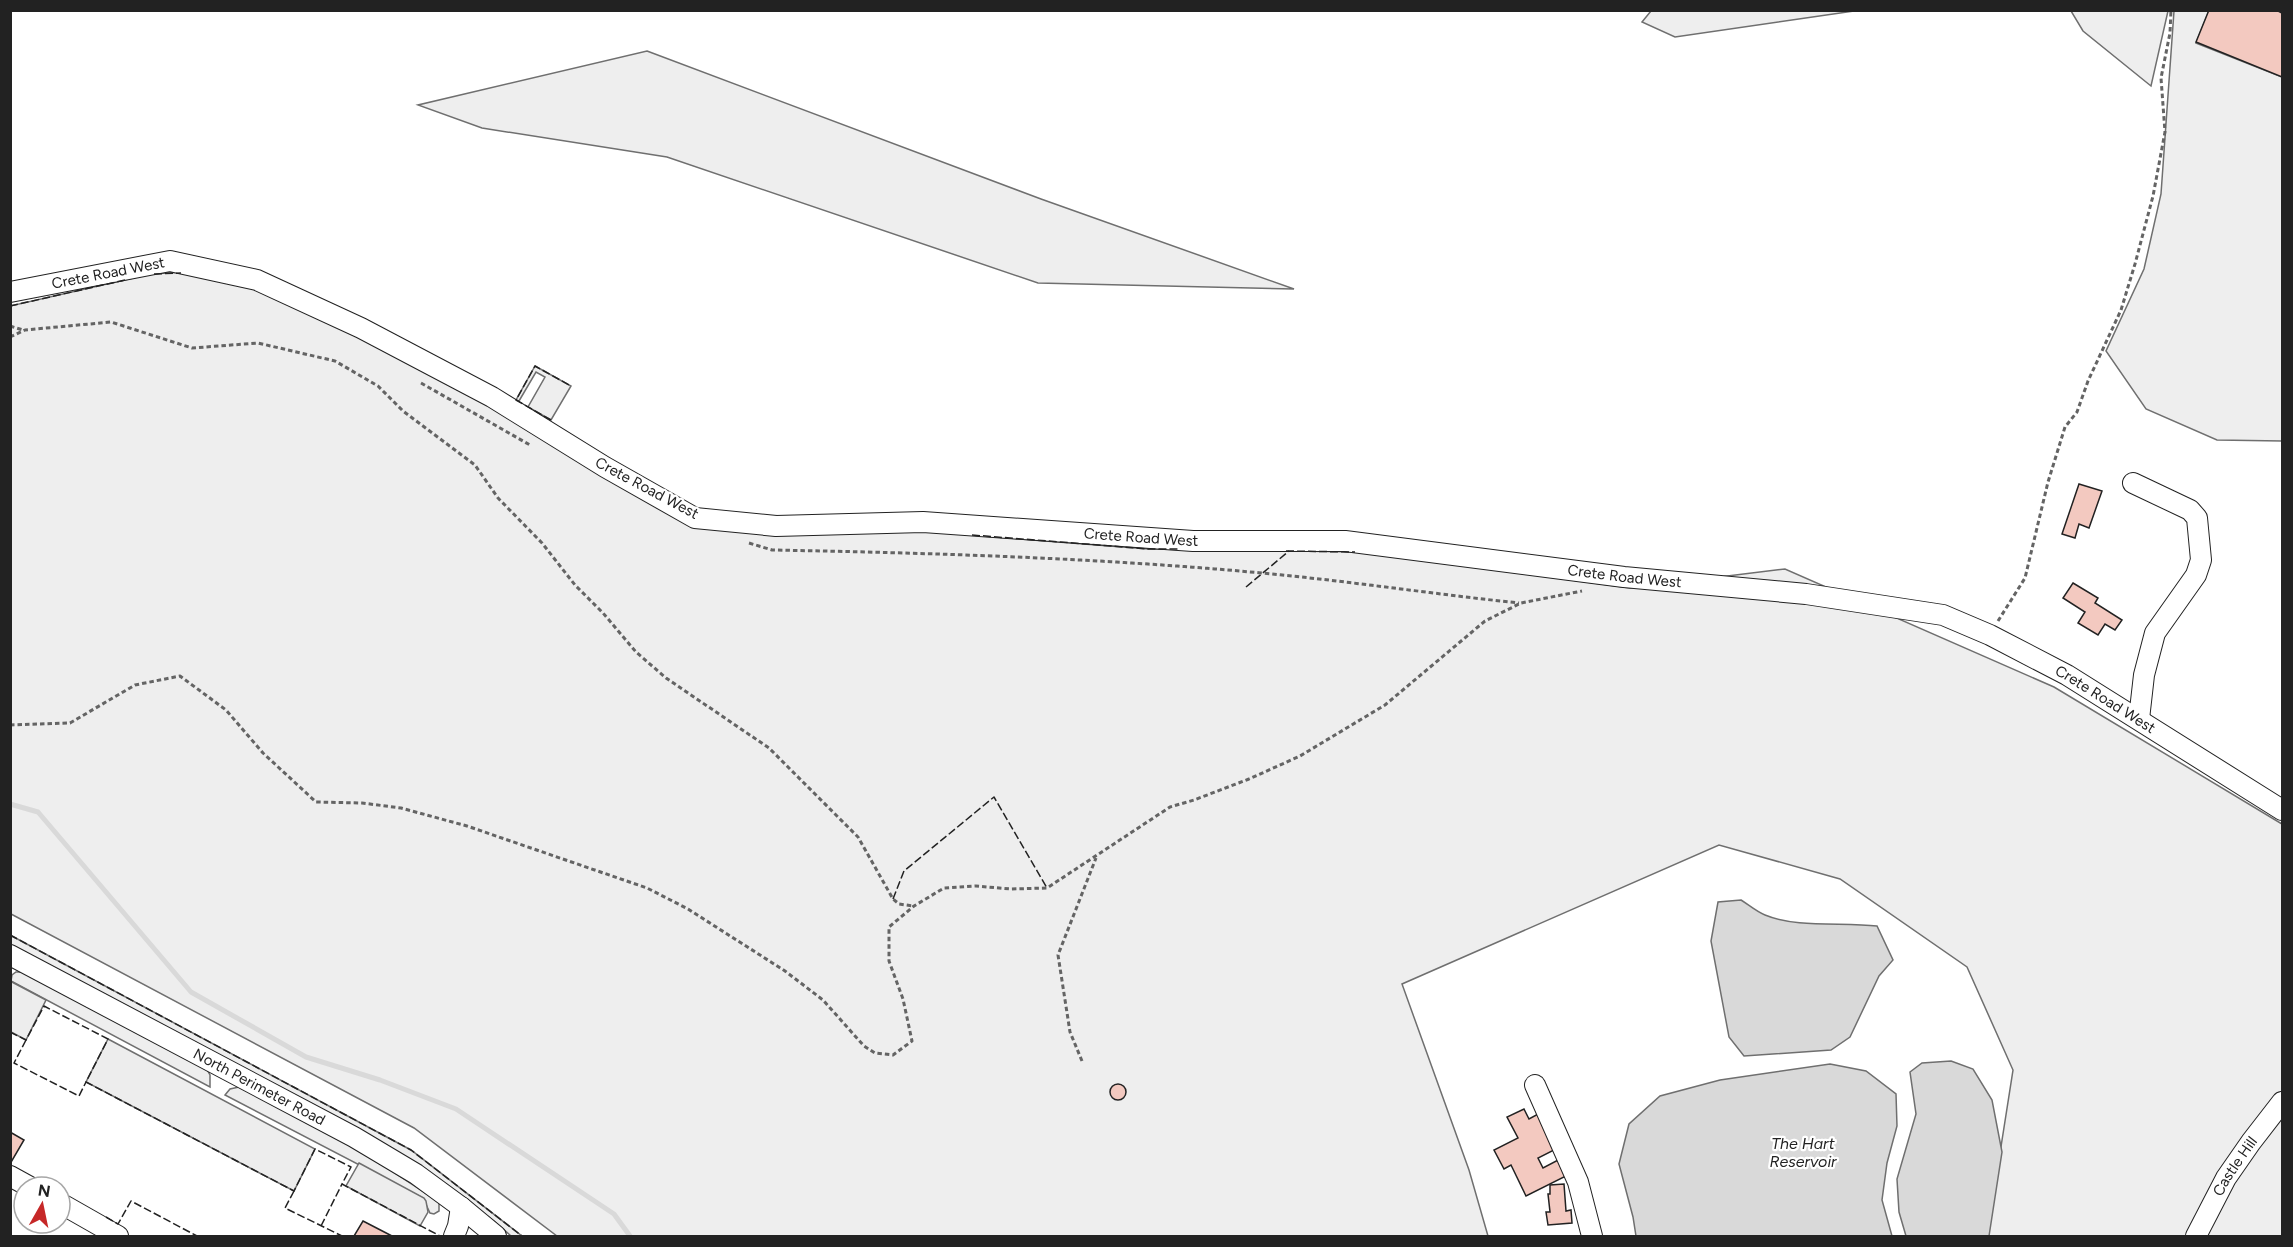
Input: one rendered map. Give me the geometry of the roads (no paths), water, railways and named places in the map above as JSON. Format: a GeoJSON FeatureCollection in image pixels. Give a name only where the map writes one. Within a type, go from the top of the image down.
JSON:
{"type":"FeatureCollection","features":[{"type":"Feature","properties":{"kind":"street","name":"Crete Road West"},"geometry":{"type":"LineString","coordinates":[[10,292],[170,261],[257,280],[361,328],[492,397],[605,467],[695,518],[776,526],[923,522],[1193,541],[1345,541],[1624,577],[1806,594],[1943,615],[1990,635],[2067,675],[2283,810]]}},
{"type":"Feature","properties":{"kind":"street"},"geometry":{"type":"LineString","coordinates":[[2133,483],[2190,510],[2197,518],[2201,545],[2201,560],[2196,575],[2155,633],[2144,675],[2139,720]]}},
{"type":"Feature","properties":{"kind":"street","name":"North Perimeter Road"},"geometry":{"type":"LineString","coordinates":[[10,955],[354,1137],[416,1174],[496,1236]]}},
{"type":"Feature","properties":{"kind":"street"},"geometry":{"type":"LineString","coordinates":[[1535,1085],[1578,1182],[1592,1236]]}},
{"type":"Feature","properties":{"kind":"street","name":"Castle Hill"},"geometry":{"type":"LineString","coordinates":[[2196,1236],[2226,1178],[2283,1102]]}},
{"type":"Feature","properties":{"kind":"street"},"geometry":{"type":"LineString","coordinates":[[454,1236],[461,1207]]}},
{"type":"Feature","properties":{"kind":"street"},"geometry":{"type":"LineString","coordinates":[[72,1210],[118,1236]]}},
{"type":"Feature","properties":{"kind":"water"},"geometry":{"type":"Polygon","coordinates":[[[1741,900],[1762,914],[1791,922],[1877,926],[1893,960],[1879,976],[1850,1037],[1831,1050],[1744,1056],[1729,1037],[1711,941],[1718,902],[1741,900]]]}},
{"type":"Feature","properties":{"kind":"water"},"geometry":{"type":"Polygon","coordinates":[[[1951,1061],[1973,1069],[1992,1100],[2002,1152],[1989,1236],[1906,1236],[1899,1212],[1897,1179],[1916,1114],[1910,1072],[1922,1063],[1951,1061]]]}},
{"type":"Feature","properties":{"kind":"water","name":"The Hart Reservoir"},"geometry":{"type":"Polygon","coordinates":[[[1830,1064],[1866,1071],[1896,1094],[1897,1126],[1887,1163],[1882,1200],[1892,1236],[1636,1236],[1619,1164],[1629,1124],[1660,1096],[1720,1080],[1830,1064]]]}},
{"type":"Feature","properties":{"kind":"waterway"},"geometry":{"type":"LineString","coordinates":[[10,804],[38,812],[191,992],[306,1057],[380,1080],[456,1109],[614,1214],[630,1236]]}}]}
